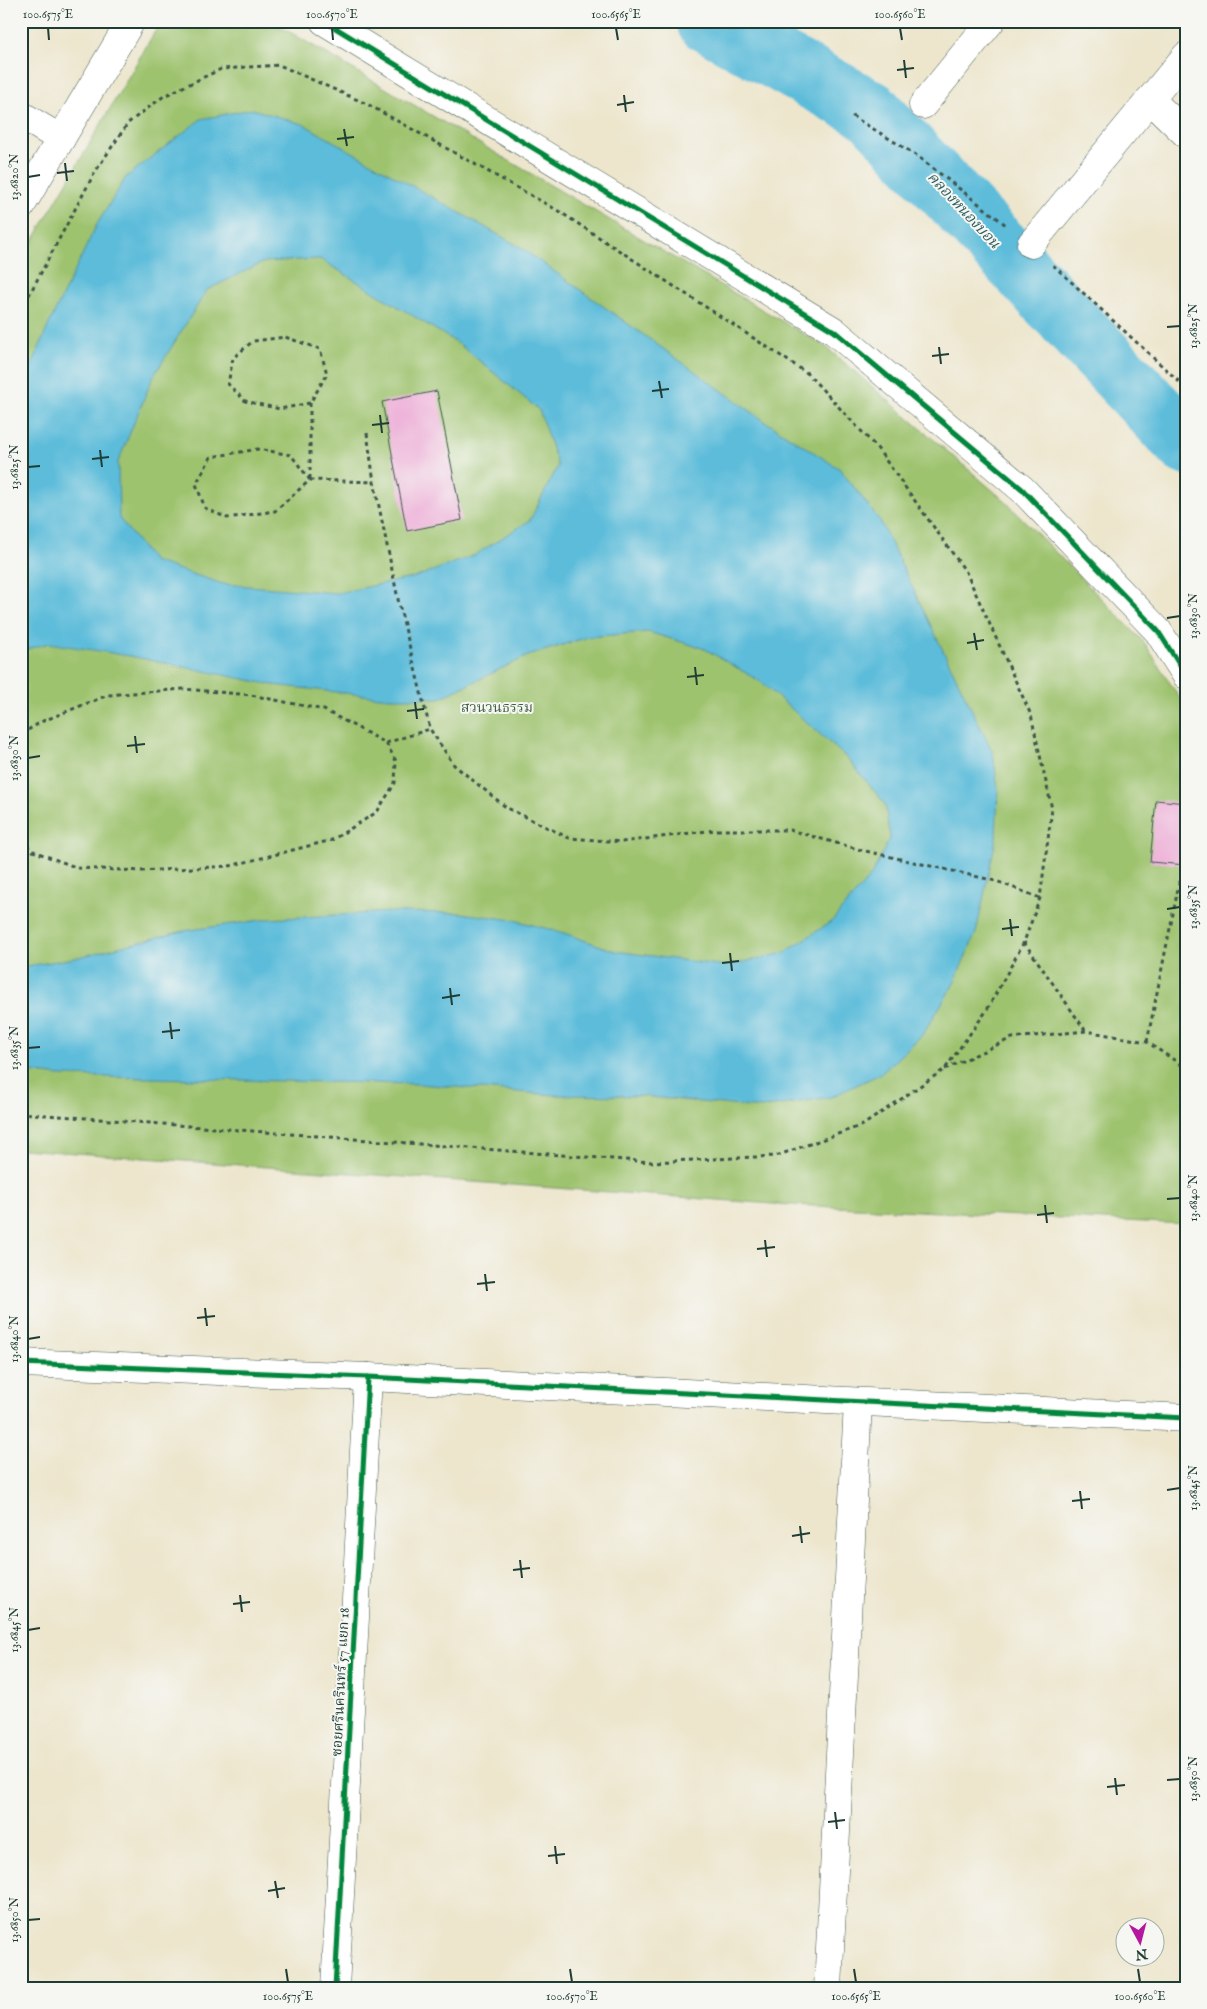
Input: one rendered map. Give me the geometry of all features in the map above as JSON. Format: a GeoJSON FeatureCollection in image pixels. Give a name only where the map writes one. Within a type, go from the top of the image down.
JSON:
{"type":"FeatureCollection","features":[{"type":"Feature","properties":{"kind":"street"},"geometry":{"type":"LineString","coordinates":[[324,21],[834,331],[1022,489],[1158,631],[1186,675]]}},
{"type":"Feature","properties":{"kind":"street"},"geometry":{"type":"LineString","coordinates":[[923,105],[992,21]]}},
{"type":"Feature","properties":{"kind":"street"},"geometry":{"type":"LineString","coordinates":[[21,206],[128,22]]}},
{"type":"Feature","properties":{"kind":"street"},"geometry":{"type":"LineString","coordinates":[[1031,244],[1186,56]]}},
{"type":"Feature","properties":{"kind":"street"},"geometry":{"type":"LineString","coordinates":[[1150,100],[1186,134]]}},
{"type":"Feature","properties":{"kind":"street"},"geometry":{"type":"LineString","coordinates":[[21,115],[61,139]]}},
{"type":"Feature","properties":{"kind":"street"},"geometry":{"type":"LineString","coordinates":[[21,1362],[368,1377],[1186,1418]]}},
{"type":"Feature","properties":{"kind":"street","name":"ซอยศรีนครินทร์ 57 แยก 18"},"geometry":{"type":"LineString","coordinates":[[335,1988],[368,1377]]}},
{"type":"Feature","properties":{"kind":"street"},"geometry":{"type":"LineString","coordinates":[[828,1988],[858,1403]]}},
{"type":"Feature","properties":{"kind":"path"},"geometry":{"type":"LineString","coordinates":[[21,310],[94,172],[128,123],[164,96],[221,69],[279,65],[367,104],[556,210],[807,373],[877,448],[966,572],[1031,715],[1052,809],[1040,898],[1024,942],[987,1010],[944,1070]]}},
{"type":"Feature","properties":{"kind":"path"},"geometry":{"type":"LineString","coordinates":[[310,403],[280,408],[245,401],[228,384],[233,358],[253,341],[285,337],[320,350],[327,374],[310,403],[310,480]]}},
{"type":"Feature","properties":{"kind":"path"},"geometry":{"type":"LineString","coordinates":[[367,433],[374,482],[399,604],[425,716],[430,729],[454,765],[507,808],[569,838],[622,842],[715,830],[790,830],[861,850],[996,881],[1040,898]]}},
{"type":"Feature","properties":{"kind":"path"},"geometry":{"type":"LineString","coordinates":[[310,480],[291,455],[258,449],[211,457],[196,484],[205,508],[227,518],[275,511],[310,480],[374,482]]}},
{"type":"Feature","properties":{"kind":"path"},"geometry":{"type":"LineString","coordinates":[[21,734],[43,721],[108,695],[184,689],[251,695],[324,710],[386,743],[396,762],[395,783],[377,812],[332,840],[230,866],[141,871],[78,868],[33,851],[21,840]]}},
{"type":"Feature","properties":{"kind":"path"},"geometry":{"type":"LineString","coordinates":[[386,743],[430,729]]}},
{"type":"Feature","properties":{"kind":"path"},"geometry":{"type":"LineString","coordinates":[[1147,1042],[1180,878]]}},
{"type":"Feature","properties":{"kind":"path"},"geometry":{"type":"LineString","coordinates":[[1024,942],[1086,1031]]}},
{"type":"Feature","properties":{"kind":"path"},"geometry":{"type":"LineString","coordinates":[[21,1114],[670,1162],[776,1156],[863,1126],[944,1070],[1012,1038],[1086,1031],[1147,1042],[1186,1068]]}},
{"type":"Feature","properties":{"kind":"green space","name":"สวนวนธรรม"},"geometry":{"type":"Polygon","coordinates":[[[161,21],[271,21],[826,347],[1004,500],[1144,642],[1186,708],[1186,1224],[773,1204],[21,1149],[21,261],[161,21]]]}},
{"type":"Feature","properties":{"kind":"water"},"geometry":{"type":"Polygon","coordinates":[[[252,109],[303,124],[520,247],[766,422],[840,469],[880,521],[993,753],[998,789],[996,839],[976,933],[952,987],[923,1034],[882,1073],[831,1097],[762,1108],[640,1096],[555,1095],[418,1084],[60,1076],[21,1071],[21,967],[75,958],[183,931],[268,919],[391,912],[460,913],[514,920],[564,933],[615,951],[726,966],[784,953],[832,921],[872,874],[890,838],[885,804],[848,759],[761,682],[705,649],[648,632],[588,637],[528,656],[440,698],[390,698],[273,685],[130,656],[49,643],[21,651],[21,391],[49,324],[96,226],[126,177],[201,119],[252,109]],[[320,259],[264,262],[207,290],[153,377],[118,462],[119,518],[153,561],[223,584],[337,593],[416,577],[475,555],[530,520],[558,466],[539,410],[459,344],[320,259]]]}},
{"type":"Feature","properties":{"kind":"building"},"geometry":{"type":"Polygon","coordinates":[[[437,391],[462,520],[407,531],[382,402],[437,391]]]}},
{"type":"Feature","properties":{"kind":"building"},"geometry":{"type":"Polygon","coordinates":[[[1156,800],[1186,803],[1186,865],[1150,862],[1156,800]]]}},
{"type":"Feature","properties":{"kind":"waterway","name":"คลองหนองบอน"},"geometry":{"type":"LineString","coordinates":[[707,21],[871,111],[1186,444]]}},
{"type":"Feature","properties":{"kind":"cycle path"},"geometry":{"type":"LineString","coordinates":[[324,21],[834,331],[1022,489],[1158,631],[1186,675]]}},
{"type":"Feature","properties":{"kind":"cycle path"},"geometry":{"type":"LineString","coordinates":[[21,1363],[368,1377],[1186,1418]]}},
{"type":"Feature","properties":{"kind":"cycle path"},"geometry":{"type":"LineString","coordinates":[[335,1988],[368,1377]]}}]}
